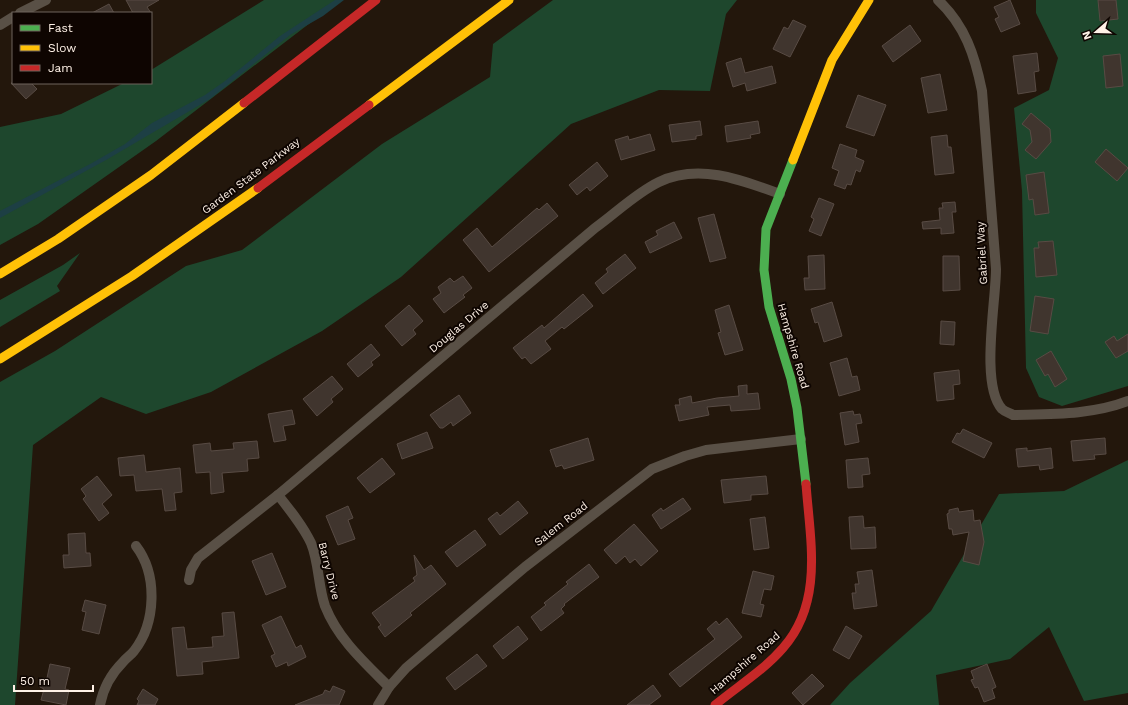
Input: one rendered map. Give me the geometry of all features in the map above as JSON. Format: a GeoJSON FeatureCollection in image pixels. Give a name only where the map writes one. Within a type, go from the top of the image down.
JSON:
{"type":"FeatureCollection","features":[{"type":"Feature","properties":{"kind":"main road"},"geometry":{"type":"LineString","coordinates":[[0,274],[58,239],[151,175],[376,0]]}},
{"type":"Feature","properties":{"kind":"main road","name":"Garden State Parkway"},"geometry":{"type":"LineString","coordinates":[[0,359],[78,313],[174,249],[509,0]]}},
{"type":"Feature","properties":{"kind":"main road","name":"Hampshire Road"},"geometry":{"type":"LineString","coordinates":[[715,705],[779,653],[790,641],[806,612],[812,580],[801,439],[794,392],[786,356],[772,318],[766,295],[764,272],[766,229],[832,60],[869,0]]}},
{"type":"Feature","properties":{"kind":"street"},"geometry":{"type":"LineString","coordinates":[[22,12],[46,0]]}},
{"type":"Feature","properties":{"kind":"street","name":"Gabriel Way"},"geometry":{"type":"LineString","coordinates":[[938,0],[956,20],[965,34],[978,70],[982,91],[996,269],[996,289],[992,323],[992,383],[999,404],[1003,411],[1013,415],[1021,415],[1092,411],[1112,407],[1128,401]]}},
{"type":"Feature","properties":{"kind":"street"},"geometry":{"type":"LineString","coordinates":[[0,24],[12,18]]}},
{"type":"Feature","properties":{"kind":"street","name":"Douglas Drive"},"geometry":{"type":"LineString","coordinates":[[189,580],[191,570],[198,558],[278,495],[595,228],[648,188],[673,176],[704,173],[745,182],[780,194]]}},
{"type":"Feature","properties":{"kind":"street","name":"Salem Road"},"geometry":{"type":"LineString","coordinates":[[378,705],[389,687],[406,668],[525,567],[652,469],[679,458],[706,450],[801,439]]}},
{"type":"Feature","properties":{"kind":"street","name":"Barry Drive"},"geometry":{"type":"LineString","coordinates":[[278,495],[311,544],[318,584],[334,624],[358,657],[389,687]]}},
{"type":"Feature","properties":{"kind":"street"},"geometry":{"type":"LineString","coordinates":[[100,705],[105,687],[113,674],[133,652],[141,639],[150,612],[149,570],[143,556],[136,546]]}},
{"type":"Feature","properties":{"kind":"green space"},"geometry":{"type":"Polygon","coordinates":[[[264,0],[340,0],[156,141],[38,224],[0,245],[0,127],[61,114],[122,84],[152,84],[152,69],[264,0]]]}},
{"type":"Feature","properties":{"kind":"green space"},"geometry":{"type":"Polygon","coordinates":[[[553,0],[737,0],[726,14],[710,91],[659,90],[571,124],[401,277],[322,331],[211,392],[146,414],[101,397],[33,445],[15,705],[0,705],[0,382],[55,351],[186,266],[242,250],[382,144],[490,77],[493,44],[553,0]]]}},
{"type":"Feature","properties":{"kind":"green space"},"geometry":{"type":"Polygon","coordinates":[[[1036,0],[1128,0],[1128,386],[1062,406],[1039,397],[1026,368],[1022,191],[1014,108],[1049,90],[1058,58],[1036,13],[1036,0]]]}},
{"type":"Feature","properties":{"kind":"green space"},"geometry":{"type":"Polygon","coordinates":[[[80,253],[57,286],[60,291],[0,327],[0,300],[63,265],[80,253]]]}},
{"type":"Feature","properties":{"kind":"green space"},"geometry":{"type":"Polygon","coordinates":[[[1128,460],[1128,693],[1084,701],[1049,627],[1010,659],[936,675],[939,705],[830,705],[850,683],[931,611],[999,494],[1064,491],[1128,460]]]}},
{"type":"Feature","properties":{"kind":"water"},"geometry":{"type":"Polygon","coordinates":[[[335,0],[344,0],[323,16],[290,35],[210,99],[106,160],[0,218],[0,211],[92,163],[125,144],[152,123],[205,95],[225,81],[280,36],[335,0]]]}},
{"type":"Feature","properties":{"kind":"building"},"geometry":{"type":"Polygon","coordinates":[[[126,0],[159,0],[147,7],[150,12],[132,12],[126,0]]]}},
{"type":"Feature","properties":{"kind":"building"},"geometry":{"type":"Polygon","coordinates":[[[1010,0],[1020,24],[1001,32],[995,19],[999,17],[994,7],[1010,0]]]}},
{"type":"Feature","properties":{"kind":"building"},"geometry":{"type":"Polygon","coordinates":[[[1098,0],[1116,0],[1118,19],[1100,21],[1098,0]]]}},
{"type":"Feature","properties":{"kind":"building"},"geometry":{"type":"Polygon","coordinates":[[[109,4],[113,12],[94,12],[109,4]]]}},
{"type":"Feature","properties":{"kind":"building"},"geometry":{"type":"Polygon","coordinates":[[[793,20],[806,26],[790,57],[773,49],[784,27],[788,29],[793,20]]]}},
{"type":"Feature","properties":{"kind":"building"},"geometry":{"type":"Polygon","coordinates":[[[910,25],[921,41],[893,62],[882,46],[910,25]]]}},
{"type":"Feature","properties":{"kind":"building"},"geometry":{"type":"Polygon","coordinates":[[[1037,53],[1039,71],[1034,72],[1036,91],[1018,94],[1013,56],[1037,53]]]}},
{"type":"Feature","properties":{"kind":"building"},"geometry":{"type":"Polygon","coordinates":[[[1120,54],[1123,86],[1106,88],[1103,56],[1120,54]]]}},
{"type":"Feature","properties":{"kind":"building"},"geometry":{"type":"Polygon","coordinates":[[[741,58],[745,73],[772,66],[776,83],[747,91],[745,83],[733,87],[726,63],[741,58]]]}},
{"type":"Feature","properties":{"kind":"building"},"geometry":{"type":"Polygon","coordinates":[[[940,74],[947,110],[928,113],[921,78],[940,74]]]}},
{"type":"Feature","properties":{"kind":"building"},"geometry":{"type":"Polygon","coordinates":[[[11,83],[32,84],[37,89],[26,99],[11,83]]]}},
{"type":"Feature","properties":{"kind":"building"},"geometry":{"type":"Polygon","coordinates":[[[858,95],[886,105],[874,136],[846,127],[858,95]]]}},
{"type":"Feature","properties":{"kind":"building"},"geometry":{"type":"Polygon","coordinates":[[[1031,113],[1050,129],[1051,142],[1036,159],[1025,150],[1032,142],[1030,130],[1022,124],[1031,113]]]}},
{"type":"Feature","properties":{"kind":"building"},"geometry":{"type":"Polygon","coordinates":[[[700,121],[702,135],[696,136],[696,139],[672,142],[669,125],[700,121]]]}},
{"type":"Feature","properties":{"kind":"building"},"geometry":{"type":"Polygon","coordinates":[[[758,121],[760,133],[750,135],[751,138],[727,142],[725,126],[758,121]]]}},
{"type":"Feature","properties":{"kind":"building"},"geometry":{"type":"Polygon","coordinates":[[[650,134],[655,150],[621,160],[615,140],[628,136],[629,140],[650,134]]]}},
{"type":"Feature","properties":{"kind":"building"},"geometry":{"type":"Polygon","coordinates":[[[947,135],[948,147],[951,147],[954,173],[935,175],[931,137],[947,135]]]}},
{"type":"Feature","properties":{"kind":"building"},"geometry":{"type":"Polygon","coordinates":[[[840,144],[857,150],[855,157],[864,161],[860,172],[856,170],[851,185],[847,184],[845,189],[834,185],[839,171],[832,168],[840,144]]]}},
{"type":"Feature","properties":{"kind":"building"},"geometry":{"type":"Polygon","coordinates":[[[1106,149],[1128,168],[1117,181],[1095,162],[1106,149]]]}},
{"type":"Feature","properties":{"kind":"building"},"geometry":{"type":"Polygon","coordinates":[[[597,162],[608,176],[590,191],[587,187],[577,195],[569,185],[597,162]]]}},
{"type":"Feature","properties":{"kind":"building"},"geometry":{"type":"Polygon","coordinates":[[[1044,172],[1049,213],[1035,215],[1033,199],[1029,200],[1026,175],[1044,172]]]}},
{"type":"Feature","properties":{"kind":"building"},"geometry":{"type":"Polygon","coordinates":[[[819,198],[834,204],[821,236],[809,231],[814,219],[811,217],[819,198]]]}},
{"type":"Feature","properties":{"kind":"building"},"geometry":{"type":"Polygon","coordinates":[[[955,202],[956,212],[952,212],[954,233],[941,234],[941,228],[923,229],[922,222],[940,220],[939,208],[943,208],[942,203],[955,202]]]}},
{"type":"Feature","properties":{"kind":"building"},"geometry":{"type":"Polygon","coordinates":[[[547,203],[558,216],[489,272],[463,240],[477,228],[492,247],[537,208],[539,210],[547,203]]]}},
{"type":"Feature","properties":{"kind":"building"},"geometry":{"type":"Polygon","coordinates":[[[714,214],[726,258],[710,262],[698,218],[714,214]]]}},
{"type":"Feature","properties":{"kind":"building"},"geometry":{"type":"Polygon","coordinates":[[[674,222],[682,238],[650,253],[645,242],[658,235],[656,231],[674,222]]]}},
{"type":"Feature","properties":{"kind":"building"},"geometry":{"type":"Polygon","coordinates":[[[1053,241],[1057,275],[1036,277],[1034,248],[1039,248],[1038,242],[1053,241]]]}},
{"type":"Feature","properties":{"kind":"building"},"geometry":{"type":"Polygon","coordinates":[[[625,254],[636,268],[603,294],[595,283],[608,272],[606,269],[625,254]]]}},
{"type":"Feature","properties":{"kind":"building"},"geometry":{"type":"Polygon","coordinates":[[[824,255],[825,289],[805,290],[804,278],[809,278],[808,256],[824,255]]]}},
{"type":"Feature","properties":{"kind":"building"},"geometry":{"type":"Polygon","coordinates":[[[943,256],[959,256],[960,290],[943,291],[943,256]]]}},
{"type":"Feature","properties":{"kind":"building"},"geometry":{"type":"Polygon","coordinates":[[[463,276],[472,288],[463,295],[465,297],[444,313],[433,299],[441,293],[438,287],[450,278],[454,282],[463,276]]]}},
{"type":"Feature","properties":{"kind":"building"},"geometry":{"type":"Polygon","coordinates":[[[583,294],[593,306],[564,329],[562,327],[545,341],[551,349],[531,364],[525,357],[522,359],[513,348],[542,325],[544,328],[583,294]]]}},
{"type":"Feature","properties":{"kind":"building"},"geometry":{"type":"Polygon","coordinates":[[[1035,296],[1054,299],[1048,334],[1030,331],[1035,296]]]}},
{"type":"Feature","properties":{"kind":"building"},"geometry":{"type":"Polygon","coordinates":[[[832,302],[842,336],[824,342],[818,322],[815,323],[811,309],[832,302]]]}},
{"type":"Feature","properties":{"kind":"building"},"geometry":{"type":"Polygon","coordinates":[[[409,305],[423,321],[413,330],[416,334],[402,346],[385,326],[409,305]]]}},
{"type":"Feature","properties":{"kind":"building"},"geometry":{"type":"Polygon","coordinates":[[[729,305],[743,350],[725,355],[718,333],[721,332],[715,310],[729,305]]]}},
{"type":"Feature","properties":{"kind":"building"},"geometry":{"type":"Polygon","coordinates":[[[941,321],[955,322],[954,345],[940,344],[941,321]]]}},
{"type":"Feature","properties":{"kind":"building"},"geometry":{"type":"Polygon","coordinates":[[[1128,334],[1128,351],[1116,358],[1105,342],[1114,336],[1117,341],[1128,334]]]}},
{"type":"Feature","properties":{"kind":"building"},"geometry":{"type":"Polygon","coordinates":[[[371,344],[380,355],[371,362],[373,365],[358,377],[347,364],[371,344]]]}},
{"type":"Feature","properties":{"kind":"building"},"geometry":{"type":"Polygon","coordinates":[[[1051,351],[1067,379],[1055,387],[1048,374],[1045,376],[1036,360],[1051,351]]]}},
{"type":"Feature","properties":{"kind":"building"},"geometry":{"type":"Polygon","coordinates":[[[847,358],[852,377],[857,376],[860,390],[839,396],[830,363],[847,358]]]}},
{"type":"Feature","properties":{"kind":"building"},"geometry":{"type":"Polygon","coordinates":[[[959,370],[960,384],[953,385],[954,399],[937,401],[934,373],[959,370]]]}},
{"type":"Feature","properties":{"kind":"building"},"geometry":{"type":"Polygon","coordinates":[[[332,376],[343,389],[331,399],[333,402],[317,416],[303,399],[332,376]]]}},
{"type":"Feature","properties":{"kind":"building"},"geometry":{"type":"Polygon","coordinates":[[[747,385],[747,394],[758,393],[760,409],[731,411],[730,405],[707,407],[709,415],[679,421],[675,405],[680,405],[679,399],[691,396],[692,403],[717,398],[739,396],[738,386],[747,385]]]}},
{"type":"Feature","properties":{"kind":"building"},"geometry":{"type":"Polygon","coordinates":[[[459,395],[471,413],[453,426],[451,422],[443,428],[440,428],[430,415],[459,395]]]}},
{"type":"Feature","properties":{"kind":"building"},"geometry":{"type":"Polygon","coordinates":[[[292,410],[295,424],[283,426],[286,440],[274,442],[268,414],[292,410]]]}},
{"type":"Feature","properties":{"kind":"building"},"geometry":{"type":"Polygon","coordinates":[[[853,411],[854,415],[860,414],[862,423],[856,424],[859,442],[845,445],[840,413],[853,411]]]}},
{"type":"Feature","properties":{"kind":"building"},"geometry":{"type":"Polygon","coordinates":[[[963,429],[992,443],[984,458],[952,442],[957,433],[960,434],[963,429]]]}},
{"type":"Feature","properties":{"kind":"building"},"geometry":{"type":"Polygon","coordinates":[[[427,432],[433,448],[402,459],[397,444],[427,432]]]}},
{"type":"Feature","properties":{"kind":"building"},"geometry":{"type":"Polygon","coordinates":[[[588,438],[594,460],[564,469],[562,465],[556,467],[550,450],[588,438]]]}},
{"type":"Feature","properties":{"kind":"building"},"geometry":{"type":"Polygon","coordinates":[[[1105,438],[1106,454],[1094,455],[1095,459],[1073,461],[1071,441],[1105,438]]]}},
{"type":"Feature","properties":{"kind":"building"},"geometry":{"type":"Polygon","coordinates":[[[257,441],[259,458],[247,459],[248,471],[222,473],[224,492],[211,494],[210,472],[196,473],[193,445],[210,443],[211,451],[234,449],[233,443],[257,441]]]}},
{"type":"Feature","properties":{"kind":"building"},"geometry":{"type":"Polygon","coordinates":[[[1027,448],[1027,451],[1051,448],[1053,468],[1040,470],[1039,465],[1018,467],[1016,449],[1027,448]]]}},
{"type":"Feature","properties":{"kind":"building"},"geometry":{"type":"Polygon","coordinates":[[[144,455],[146,472],[180,468],[182,492],[174,493],[176,510],[165,511],[162,489],[136,491],[134,475],[120,476],[118,458],[144,455]]]}},
{"type":"Feature","properties":{"kind":"building"},"geometry":{"type":"Polygon","coordinates":[[[382,458],[395,474],[370,493],[357,478],[382,458]]]}},
{"type":"Feature","properties":{"kind":"building"},"geometry":{"type":"Polygon","coordinates":[[[868,458],[870,474],[862,475],[863,487],[848,488],[846,460],[868,458]]]}},
{"type":"Feature","properties":{"kind":"building"},"geometry":{"type":"Polygon","coordinates":[[[97,476],[112,495],[102,504],[109,513],[99,521],[83,499],[86,496],[81,489],[97,476]]]}},
{"type":"Feature","properties":{"kind":"building"},"geometry":{"type":"Polygon","coordinates":[[[766,476],[768,494],[751,495],[751,500],[724,503],[721,480],[766,476]]]}},
{"type":"Feature","properties":{"kind":"building"},"geometry":{"type":"Polygon","coordinates":[[[683,498],[691,509],[661,529],[652,515],[661,508],[663,511],[683,498]]]}},
{"type":"Feature","properties":{"kind":"building"},"geometry":{"type":"Polygon","coordinates":[[[518,501],[528,513],[500,535],[488,519],[497,512],[500,516],[518,501]]]}},
{"type":"Feature","properties":{"kind":"building"},"geometry":{"type":"Polygon","coordinates":[[[348,506],[353,518],[348,520],[355,539],[338,545],[326,516],[348,506]]]}},
{"type":"Feature","properties":{"kind":"building"},"geometry":{"type":"Polygon","coordinates":[[[958,508],[959,512],[973,510],[974,521],[980,520],[984,542],[979,565],[963,561],[969,532],[953,535],[952,529],[949,529],[947,514],[949,513],[949,510],[958,508]]]}},
{"type":"Feature","properties":{"kind":"building"},"geometry":{"type":"Polygon","coordinates":[[[863,516],[864,528],[875,527],[876,548],[851,549],[849,517],[863,516]]]}},
{"type":"Feature","properties":{"kind":"building"},"geometry":{"type":"Polygon","coordinates":[[[765,517],[769,548],[754,550],[750,519],[765,517]]]}},
{"type":"Feature","properties":{"kind":"building"},"geometry":{"type":"Polygon","coordinates":[[[634,524],[658,551],[641,566],[635,559],[630,563],[625,556],[616,564],[604,550],[634,524]]]}},
{"type":"Feature","properties":{"kind":"building"},"geometry":{"type":"Polygon","coordinates":[[[475,530],[486,545],[457,567],[445,552],[475,530]]]}},
{"type":"Feature","properties":{"kind":"building"},"geometry":{"type":"Polygon","coordinates":[[[85,533],[86,553],[90,553],[91,566],[64,568],[63,555],[69,555],[68,534],[85,533]]]}},
{"type":"Feature","properties":{"kind":"building"},"geometry":{"type":"Polygon","coordinates":[[[272,553],[286,587],[266,595],[252,561],[272,553]]]}},
{"type":"Feature","properties":{"kind":"building"},"geometry":{"type":"Polygon","coordinates":[[[414,555],[424,570],[431,565],[446,584],[410,613],[412,615],[385,637],[378,627],[381,625],[372,613],[415,581],[413,578],[417,575],[414,555]]]}},
{"type":"Feature","properties":{"kind":"building"},"geometry":{"type":"Polygon","coordinates":[[[589,564],[599,577],[564,604],[565,605],[561,609],[564,613],[541,631],[531,617],[546,605],[544,603],[568,584],[566,582],[589,564]]]}},
{"type":"Feature","properties":{"kind":"building"},"geometry":{"type":"Polygon","coordinates":[[[872,570],[877,606],[854,609],[852,593],[856,593],[855,584],[859,584],[857,572],[872,570]]]}},
{"type":"Feature","properties":{"kind":"building"},"geometry":{"type":"Polygon","coordinates":[[[753,571],[774,576],[771,590],[764,589],[760,604],[764,605],[761,617],[742,613],[753,571]]]}},
{"type":"Feature","properties":{"kind":"building"},"geometry":{"type":"Polygon","coordinates":[[[85,600],[106,605],[99,634],[82,630],[86,612],[82,611],[85,600]]]}},
{"type":"Feature","properties":{"kind":"building"},"geometry":{"type":"Polygon","coordinates":[[[234,612],[239,658],[202,662],[203,674],[177,676],[172,628],[184,627],[187,649],[213,647],[212,637],[224,636],[222,613],[234,612]]]}},
{"type":"Feature","properties":{"kind":"building"},"geometry":{"type":"Polygon","coordinates":[[[281,616],[296,648],[301,645],[306,657],[288,666],[287,662],[276,667],[271,656],[275,654],[262,625],[281,616]]]}},
{"type":"Feature","properties":{"kind":"building"},"geometry":{"type":"Polygon","coordinates":[[[727,618],[742,637],[680,687],[669,674],[715,639],[707,629],[716,621],[719,625],[727,618]]]}},
{"type":"Feature","properties":{"kind":"building"},"geometry":{"type":"Polygon","coordinates":[[[518,626],[528,639],[503,659],[493,646],[518,626]]]}},
{"type":"Feature","properties":{"kind":"building"},"geometry":{"type":"Polygon","coordinates":[[[846,626],[862,636],[849,659],[833,650],[846,626]]]}},
{"type":"Feature","properties":{"kind":"building"},"geometry":{"type":"Polygon","coordinates":[[[477,654],[487,666],[455,690],[446,678],[477,654]]]}},
{"type":"Feature","properties":{"kind":"building"},"geometry":{"type":"Polygon","coordinates":[[[50,664],[70,668],[65,689],[69,690],[66,705],[41,700],[44,689],[40,687],[40,681],[47,678],[50,664]]]}},
{"type":"Feature","properties":{"kind":"building"},"geometry":{"type":"Polygon","coordinates":[[[987,664],[996,687],[992,689],[995,698],[984,702],[978,687],[975,688],[971,680],[974,679],[971,671],[987,664]]]}},
{"type":"Feature","properties":{"kind":"building"},"geometry":{"type":"Polygon","coordinates":[[[812,674],[824,686],[803,705],[792,693],[812,674]]]}},
{"type":"Feature","properties":{"kind":"building"},"geometry":{"type":"Polygon","coordinates":[[[653,685],[661,696],[649,705],[627,705],[653,685]]]}},
{"type":"Feature","properties":{"kind":"building"},"geometry":{"type":"Polygon","coordinates":[[[333,686],[345,691],[339,705],[295,705],[323,694],[325,690],[330,692],[333,686]]]}},
{"type":"Feature","properties":{"kind":"building"},"geometry":{"type":"Polygon","coordinates":[[[143,689],[158,699],[155,705],[137,705],[139,701],[137,699],[143,689]]]}},
{"type":"Feature","properties":{"kind":"traffic: fast"},"geometry":{"type":"LineString","coordinates":[[793,160],[766,229],[764,270],[769,307],[791,379],[797,408],[806,484]]}},
{"type":"Feature","properties":{"kind":"traffic: slow"},"geometry":{"type":"LineString","coordinates":[[369,105],[509,0]]}},
{"type":"Feature","properties":{"kind":"traffic: slow"},"geometry":{"type":"LineString","coordinates":[[793,160],[832,60],[869,0]]}},
{"type":"Feature","properties":{"kind":"traffic: slow"},"geometry":{"type":"LineString","coordinates":[[0,274],[58,239],[151,175],[244,103]]}},
{"type":"Feature","properties":{"kind":"traffic: slow"},"geometry":{"type":"LineString","coordinates":[[0,359],[132,276],[258,188]]}},
{"type":"Feature","properties":{"kind":"traffic: jam"},"geometry":{"type":"LineString","coordinates":[[244,103],[376,0]]}},
{"type":"Feature","properties":{"kind":"traffic: jam"},"geometry":{"type":"LineString","coordinates":[[258,188],[369,105]]}},
{"type":"Feature","properties":{"kind":"traffic: jam"},"geometry":{"type":"LineString","coordinates":[[715,705],[776,656],[796,630],[804,611],[809,591],[811,570],[810,527],[806,484]]}}]}
